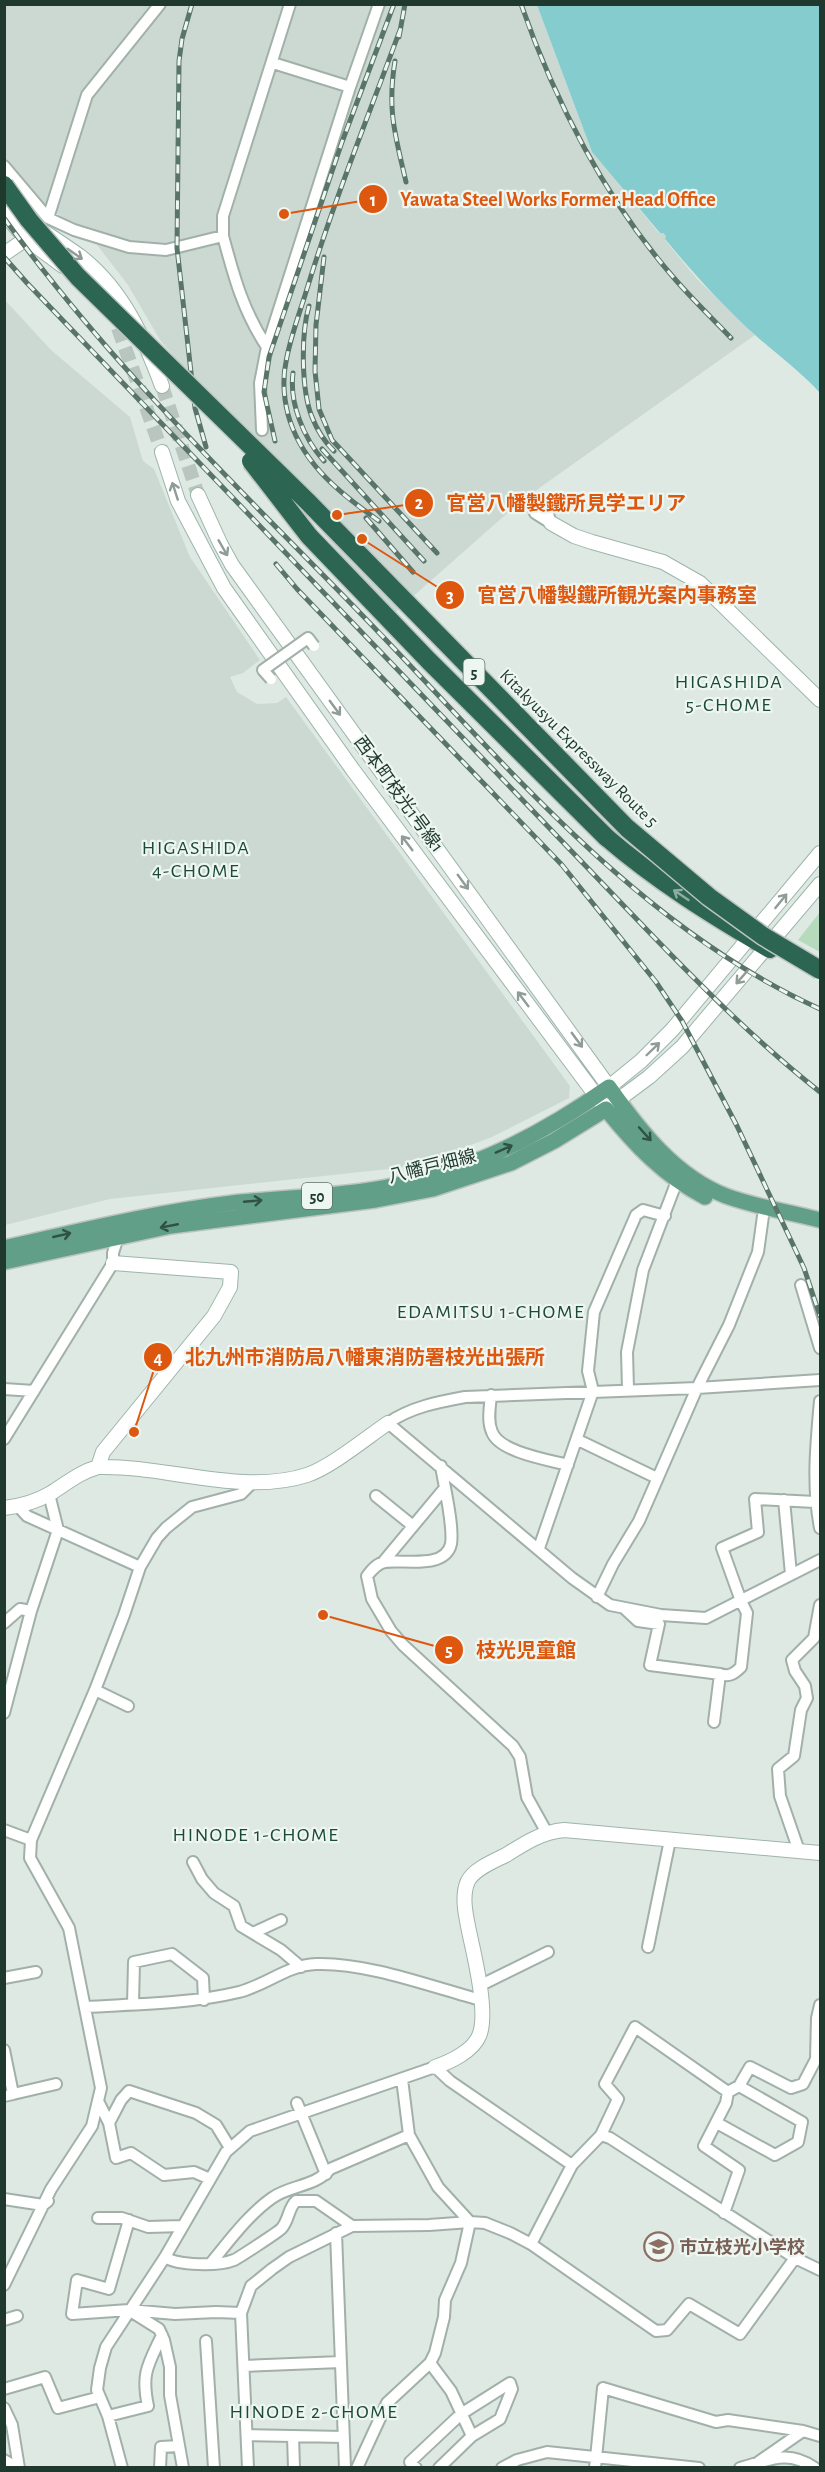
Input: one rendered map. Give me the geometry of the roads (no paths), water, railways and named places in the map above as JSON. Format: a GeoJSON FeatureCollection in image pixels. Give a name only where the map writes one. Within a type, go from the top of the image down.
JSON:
{"type":"FeatureCollection","features":[{"type":"Feature","properties":{"kind":"highway","name":"Kitakyusyu Expressway Route 5"},"geometry":{"type":"LineString","coordinates":[[4,184],[52,248],[127,331],[150,347],[308,502],[627,828],[709,897],[763,936],[820,970]]}},
{"type":"Feature","properties":{"kind":"highway"},"geometry":{"type":"LineString","coordinates":[[150,347],[264,476],[609,833],[689,883],[820,979]]}},
{"type":"Feature","properties":{"kind":"highway"},"geometry":{"type":"LineString","coordinates":[[771,943],[820,965]]}},
{"type":"Feature","properties":{"kind":"main road","name":"八幡戸畑線"},"geometry":{"type":"LineString","coordinates":[[4,1248],[189,1209],[362,1191],[430,1178],[468,1165],[532,1136],[609,1087]]}},
{"type":"Feature","properties":{"kind":"main road"},"geometry":{"type":"LineString","coordinates":[[609,1087],[612,1105],[649,1159],[677,1181],[719,1203],[820,1229]]}},
{"type":"Feature","properties":{"kind":"main road","name":"八幡戸畑線"},"geometry":{"type":"LineString","coordinates":[[4,1262],[212,1219],[376,1200],[433,1189],[511,1163],[554,1141],[612,1105]]}},
{"type":"Feature","properties":{"kind":"main road"},"geometry":{"type":"LineString","coordinates":[[612,1105],[640,1128],[668,1159],[704,1185],[734,1199],[820,1220]]}},
{"type":"Feature","properties":{"kind":"street"},"geometry":{"type":"LineString","coordinates":[[48,218],[87,95],[160,4]]}},
{"type":"Feature","properties":{"kind":"street"},"geometry":{"type":"LineString","coordinates":[[267,347],[240,297],[223,236],[223,216],[290,4]]}},
{"type":"Feature","properties":{"kind":"street"},"geometry":{"type":"LineString","coordinates":[[262,430],[260,383],[267,347],[350,87],[379,4]]}},
{"type":"Feature","properties":{"kind":"street"},"geometry":{"type":"LineString","coordinates":[[273,63],[350,87]]}},
{"type":"Feature","properties":{"kind":"street"},"geometry":{"type":"LineString","coordinates":[[4,166],[48,218],[74,230],[129,247],[166,250],[223,236]]}},
{"type":"Feature","properties":{"kind":"street"},"geometry":{"type":"LineString","coordinates":[[4,184],[34,223],[81,257],[114,290],[133,318],[162,386]]}},
{"type":"Feature","properties":{"kind":"street"},"geometry":{"type":"LineString","coordinates":[[4,213],[10,229],[94,287],[127,331]]}},
{"type":"Feature","properties":{"kind":"street"},"geometry":{"type":"LineString","coordinates":[[10,229],[34,223]]}},
{"type":"Feature","properties":{"kind":"street"},"geometry":{"type":"LineString","coordinates":[[4,254],[26,239],[34,223]]}},
{"type":"Feature","properties":{"kind":"street","name":"西本町枝光1号線1"},"geometry":{"type":"LineString","coordinates":[[162,452],[178,501],[208,562],[224,588],[353,770],[596,1097],[612,1105]]}},
{"type":"Feature","properties":{"kind":"street","name":"西本町枝光1号線1"},"geometry":{"type":"LineString","coordinates":[[198,495],[228,558],[609,1087]]}},
{"type":"Feature","properties":{"kind":"street"},"geometry":{"type":"LineString","coordinates":[[552,523],[574,536],[663,562],[700,583],[820,700]]}},
{"type":"Feature","properties":{"kind":"street"},"geometry":{"type":"LineString","coordinates":[[268,649],[284,638]]}},
{"type":"Feature","properties":{"kind":"street"},"geometry":{"type":"LineString","coordinates":[[271,679],[263,670],[308,638],[314,646]]}},
{"type":"Feature","properties":{"kind":"street","name":"八幡戸畑線"},"geometry":{"type":"LineString","coordinates":[[609,1087],[657,1046],[755,933],[820,853]]}},
{"type":"Feature","properties":{"kind":"street","name":"八幡戸畑線"},"geometry":{"type":"LineString","coordinates":[[612,1105],[649,1077],[682,1047],[820,884]]}},
{"type":"Feature","properties":{"kind":"street"},"geometry":{"type":"LineString","coordinates":[[628,1389],[627,1352],[643,1270],[677,1181]]}},
{"type":"Feature","properties":{"kind":"street"},"geometry":{"type":"LineString","coordinates":[[539,1548],[593,1391],[588,1371],[594,1312],[636,1215],[643,1210],[665,1216]]}},
{"type":"Feature","properties":{"kind":"street"},"geometry":{"type":"LineString","coordinates":[[597,1597],[613,1564],[639,1521],[697,1388],[729,1324],[758,1252],[763,1216]]}},
{"type":"Feature","properties":{"kind":"street"},"geometry":{"type":"LineString","coordinates":[[4,1439],[113,1263],[113,1253],[118,1237]]}},
{"type":"Feature","properties":{"kind":"street"},"geometry":{"type":"LineString","coordinates":[[98,1467],[103,1452],[214,1316],[230,1287],[231,1272],[113,1263]]}},
{"type":"Feature","properties":{"kind":"street"},"geometry":{"type":"LineString","coordinates":[[801,1285],[820,1348]]}},
{"type":"Feature","properties":{"kind":"street"},"geometry":{"type":"LineString","coordinates":[[11,1507],[49,1494],[85,1471],[98,1467],[253,1482],[281,1481],[309,1475],[401,1414],[465,1397],[697,1388],[820,1380]]}},
{"type":"Feature","properties":{"kind":"street"},"geometry":{"type":"LineString","coordinates":[[4,1389],[34,1391]]}},
{"type":"Feature","properties":{"kind":"street"},"geometry":{"type":"LineString","coordinates":[[491,1395],[489,1422],[493,1435],[508,1448],[568,1465]]}},
{"type":"Feature","properties":{"kind":"street"},"geometry":{"type":"LineString","coordinates":[[820,1401],[815,1502],[820,1528]]}},
{"type":"Feature","properties":{"kind":"street"},"geometry":{"type":"LineString","coordinates":[[388,1423],[572,1578],[610,1605],[661,1615],[706,1618],[820,1560]]}},
{"type":"Feature","properties":{"kind":"street"},"geometry":{"type":"LineString","coordinates":[[578,1440],[657,1478]]}},
{"type":"Feature","properties":{"kind":"street"},"geometry":{"type":"LineString","coordinates":[[384,1562],[438,1559],[446,1554],[451,1545],[451,1533],[441,1466]]}},
{"type":"Feature","properties":{"kind":"street"},"geometry":{"type":"LineString","coordinates":[[4,2285],[64,2167],[92,2126],[101,2088],[69,1928],[30,1857],[32,1840],[124,1615],[140,1567],[166,1528],[192,1507],[241,1494],[253,1482]]}},
{"type":"Feature","properties":{"kind":"street"},"geometry":{"type":"LineString","coordinates":[[444,1489],[384,1562],[367,1576],[372,1599],[391,1631],[404,1645],[513,1746],[520,1757],[527,1797],[547,1833]]}},
{"type":"Feature","properties":{"kind":"street"},"geometry":{"type":"LineString","coordinates":[[4,1713],[31,1611],[58,1530],[49,1494]]}},
{"type":"Feature","properties":{"kind":"street"},"geometry":{"type":"LineString","coordinates":[[376,1496],[413,1526]]}},
{"type":"Feature","properties":{"kind":"street"},"geometry":{"type":"LineString","coordinates":[[624,1608],[639,1621],[658,1624],[650,1665],[726,1676],[735,1673],[741,1667],[747,1613],[722,1548],[758,1532],[755,1499],[815,1502]]}},
{"type":"Feature","properties":{"kind":"street"},"geometry":{"type":"LineString","coordinates":[[784,1500],[790,1574]]}},
{"type":"Feature","properties":{"kind":"street"},"geometry":{"type":"LineString","coordinates":[[11,1507],[140,1567]]}},
{"type":"Feature","properties":{"kind":"street"},"geometry":{"type":"LineString","coordinates":[[799,1851],[780,1796],[778,1769],[794,1756],[801,1710],[807,1698],[805,1686],[795,1671],[792,1660],[814,1638],[820,1605]]}},
{"type":"Feature","properties":{"kind":"street"},"geometry":{"type":"LineString","coordinates":[[4,1623],[20,1609],[31,1611]]}},
{"type":"Feature","properties":{"kind":"street"},"geometry":{"type":"LineString","coordinates":[[714,1722],[720,1674]]}},
{"type":"Feature","properties":{"kind":"street"},"geometry":{"type":"LineString","coordinates":[[94,1690],[128,1706]]}},
{"type":"Feature","properties":{"kind":"street"},"geometry":{"type":"LineString","coordinates":[[6,1829],[32,1840]]}},
{"type":"Feature","properties":{"kind":"street"},"geometry":{"type":"LineString","coordinates":[[122,2468],[108,2416],[97,2390],[106,2347],[129,2310],[139,2299],[230,2148],[250,2131],[302,2115],[450,2062],[479,2037],[483,2020],[480,1993],[464,1909],[468,1881],[476,1872],[535,1837],[564,1830],[820,1853]]}},
{"type":"Feature","properties":{"kind":"street"},"geometry":{"type":"LineString","coordinates":[[648,1947],[670,1840]]}},
{"type":"Feature","properties":{"kind":"street"},"geometry":{"type":"LineString","coordinates":[[193,1862],[202,1879],[214,1893],[234,1906],[241,1926],[281,1950],[301,1967]]}},
{"type":"Feature","properties":{"kind":"street"},"geometry":{"type":"LineString","coordinates":[[253,1933],[281,1920]]}},
{"type":"Feature","properties":{"kind":"street"},"geometry":{"type":"LineString","coordinates":[[85,2007],[204,2000],[260,1989],[283,1972],[316,1964],[365,1969],[480,1993],[548,1952]]}},
{"type":"Feature","properties":{"kind":"street"},"geometry":{"type":"LineString","coordinates":[[133,2004],[134,1962],[172,1954],[203,1978],[204,2000]]}},
{"type":"Feature","properties":{"kind":"street"},"geometry":{"type":"LineString","coordinates":[[4,1978],[36,1972]]}},
{"type":"Feature","properties":{"kind":"street"},"geometry":{"type":"LineString","coordinates":[[724,2213],[739,2170],[704,2146],[717,2123],[728,2092],[739,2086],[750,2067],[791,2088],[803,2084],[816,2059],[817,2018],[820,2006]]}},
{"type":"Feature","properties":{"kind":"street"},"geometry":{"type":"LineString","coordinates":[[531,2244],[572,2165],[601,2135],[618,2099],[605,2084],[635,2027],[728,2092]]}},
{"type":"Feature","properties":{"kind":"street"},"geometry":{"type":"LineString","coordinates":[[4,2050],[9,2095],[56,2084]]}},
{"type":"Feature","properties":{"kind":"street"},"geometry":{"type":"LineString","coordinates":[[435,2067],[450,2081],[572,2165]]}},
{"type":"Feature","properties":{"kind":"street"},"geometry":{"type":"LineString","coordinates":[[402,2079],[409,2135],[438,2187],[470,2222]]}},
{"type":"Feature","properties":{"kind":"street"},"geometry":{"type":"LineString","coordinates":[[717,2123],[776,2155],[798,2142],[802,2122],[739,2086]]}},
{"type":"Feature","properties":{"kind":"street"},"geometry":{"type":"LineString","coordinates":[[109,2123],[121,2100],[129,2091],[196,2113],[216,2125],[230,2148]]}},
{"type":"Feature","properties":{"kind":"street"},"geometry":{"type":"LineString","coordinates":[[98,2101],[109,2123],[116,2158],[131,2153],[164,2175],[194,2172],[210,2179]]}},
{"type":"Feature","properties":{"kind":"street"},"geometry":{"type":"LineString","coordinates":[[297,2103],[326,2174]]}},
{"type":"Feature","properties":{"kind":"street"},"geometry":{"type":"LineString","coordinates":[[211,2263],[256,2211],[275,2196],[323,2178],[330,2169],[409,2135]]}},
{"type":"Feature","properties":{"kind":"street"},"geometry":{"type":"LineString","coordinates":[[601,2135],[610,2138],[795,2258],[820,2270]]}},
{"type":"Feature","properties":{"kind":"street"},"geometry":{"type":"LineString","coordinates":[[4,2199],[43,2205],[55,2196]]}},
{"type":"Feature","properties":{"kind":"street"},"geometry":{"type":"LineString","coordinates":[[165,2257],[195,2265],[234,2260],[281,2229],[291,2206],[296,2201],[316,2201],[352,2226]]}},
{"type":"Feature","properties":{"kind":"street"},"geometry":{"type":"LineString","coordinates":[[98,2218],[122,2218],[148,2227],[182,2226]]}},
{"type":"Feature","properties":{"kind":"street"},"geometry":{"type":"LineString","coordinates":[[129,2220],[109,2289],[77,2280],[72,2314],[129,2310],[175,2314],[241,2313]]}},
{"type":"Feature","properties":{"kind":"street"},"geometry":{"type":"LineString","coordinates":[[357,2468],[387,2403],[430,2363],[435,2354],[444,2317],[445,2300],[461,2263],[470,2222]]}},
{"type":"Feature","properties":{"kind":"street"},"geometry":{"type":"LineString","coordinates":[[248,2468],[241,2313],[251,2286],[289,2257],[352,2226],[485,2223],[531,2244],[656,2331],[667,2330],[689,2304],[740,2334],[795,2258]]}},
{"type":"Feature","properties":{"kind":"street"},"geometry":{"type":"LineString","coordinates":[[336,2233],[345,2468]]}},
{"type":"Feature","properties":{"kind":"street"},"geometry":{"type":"LineString","coordinates":[[129,2310],[159,2329],[162,2335],[170,2367],[170,2395],[183,2468]]}},
{"type":"Feature","properties":{"kind":"street"},"geometry":{"type":"LineString","coordinates":[[4,2320],[17,2316]]}},
{"type":"Feature","properties":{"kind":"street"},"geometry":{"type":"LineString","coordinates":[[108,2416],[148,2406],[143,2385],[146,2368],[162,2335]]}},
{"type":"Feature","properties":{"kind":"street"},"geometry":{"type":"LineString","coordinates":[[206,2341],[214,2468]]}},
{"type":"Feature","properties":{"kind":"street"},"geometry":{"type":"LineString","coordinates":[[244,2366],[341,2362]]}},
{"type":"Feature","properties":{"kind":"street"},"geometry":{"type":"LineString","coordinates":[[430,2363],[451,2391],[472,2436]]}},
{"type":"Feature","properties":{"kind":"street"},"geometry":{"type":"LineString","coordinates":[[4,2389],[45,2377],[58,2408],[100,2397]]}},
{"type":"Feature","properties":{"kind":"street"},"geometry":{"type":"LineString","coordinates":[[416,2468],[410,2462],[461,2414],[510,2383],[512,2389],[500,2419],[472,2436],[439,2468]]}},
{"type":"Feature","properties":{"kind":"street"},"geometry":{"type":"LineString","coordinates":[[595,2468],[603,2388],[716,2422],[728,2420],[803,2431],[820,2436]]}},
{"type":"Feature","properties":{"kind":"street"},"geometry":{"type":"LineString","coordinates":[[4,2408],[12,2425],[14,2466]]}},
{"type":"Feature","properties":{"kind":"street"},"geometry":{"type":"LineString","coordinates":[[757,2463],[803,2431]]}},
{"type":"Feature","properties":{"kind":"street"},"geometry":{"type":"LineString","coordinates":[[247,2435],[344,2437]]}},
{"type":"Feature","properties":{"kind":"street"},"geometry":{"type":"LineString","coordinates":[[293,2436],[294,2468]]}},
{"type":"Feature","properties":{"kind":"street"},"geometry":{"type":"LineString","coordinates":[[160,2468],[161,2447],[179,2446]]}},
{"type":"Feature","properties":{"kind":"street"},"geometry":{"type":"LineString","coordinates":[[501,2468],[517,2460],[547,2452],[699,2468]]}},
{"type":"Feature","properties":{"kind":"street"},"geometry":{"type":"LineString","coordinates":[[740,2468],[783,2456],[802,2458],[815,2468]]}},
{"type":"Feature","properties":{"kind":"water"},"geometry":{"type":"Polygon","coordinates":[[[537,5],[820,5],[820,393],[742,323],[708,288],[592,152],[537,5]]]}},
{"type":"Feature","properties":{"kind":"tunnel"},"geometry":{"type":"LineString","coordinates":[[118,328],[162,452]]}},
{"type":"Feature","properties":{"kind":"tunnel"},"geometry":{"type":"LineString","coordinates":[[162,386],[198,495]]}},
{"type":"Feature","properties":{"kind":"railway"},"geometry":{"type":"LineString","coordinates":[[192,4],[182,39],[179,61],[177,248],[195,408],[206,447]]}},
{"type":"Feature","properties":{"kind":"railway"},"geometry":{"type":"LineString","coordinates":[[275,441],[264,392],[269,357],[342,142],[394,4]]}},
{"type":"Feature","properties":{"kind":"railway"},"geometry":{"type":"LineString","coordinates":[[399,37],[405,4]]}},
{"type":"Feature","properties":{"kind":"railway"},"geometry":{"type":"LineString","coordinates":[[521,4],[566,113],[605,183],[649,248],[681,286],[731,338]]}},
{"type":"Feature","properties":{"kind":"railway"},"geometry":{"type":"LineString","coordinates":[[379,521],[326,478],[305,452],[288,414],[284,376],[292,335],[316,259],[400,30]]}},
{"type":"Feature","properties":{"kind":"railway"},"geometry":{"type":"LineString","coordinates":[[395,61],[392,108],[406,182]]}},
{"type":"Feature","properties":{"kind":"railway"},"geometry":{"type":"LineString","coordinates":[[4,218],[44,271],[130,374],[519,781],[573,834],[630,885],[689,932],[752,974],[820,1009]]}},
{"type":"Feature","properties":{"kind":"railway"},"geometry":{"type":"LineString","coordinates":[[4,257],[710,994],[753,1035],[820,1092]]}},
{"type":"Feature","properties":{"kind":"railway"},"geometry":{"type":"LineString","coordinates":[[324,257],[316,325],[315,371],[319,409],[332,440],[437,553]]}},
{"type":"Feature","properties":{"kind":"railway"},"geometry":{"type":"LineString","coordinates":[[309,306],[304,346],[304,377],[308,406],[316,426],[334,451]]}},
{"type":"Feature","properties":{"kind":"railway"},"geometry":{"type":"LineString","coordinates":[[293,373],[293,396],[300,420],[310,442],[324,461]]}},
{"type":"Feature","properties":{"kind":"railway"},"geometry":{"type":"LineString","coordinates":[[322,449],[424,561]]}},
{"type":"Feature","properties":{"kind":"railway"},"geometry":{"type":"LineString","coordinates":[[366,518],[413,572]]}},
{"type":"Feature","properties":{"kind":"railway"},"geometry":{"type":"LineString","coordinates":[[276,564],[297,589],[562,865],[656,982],[682,1021],[737,1126],[804,1268],[820,1316]]}},
{"type":"Feature","properties":{"kind":"place","name":"Yawata Steel Works Former Head Office"},"geometry":{"type":"Point","coordinates":[284,214]}},
{"type":"Feature","properties":{"kind":"place","name":"官営八幡製鐵所見学エリア"},"geometry":{"type":"Point","coordinates":[337,515]}},
{"type":"Feature","properties":{"kind":"place","name":"官営八幡製鐵所観光案内事務室"},"geometry":{"type":"Point","coordinates":[362,539]}},
{"type":"Feature","properties":{"kind":"place","name":"北九州市消防局八幡東消防署枝光出張所"},"geometry":{"type":"Point","coordinates":[134,1432]}},
{"type":"Feature","properties":{"kind":"place","name":"枝光児童館"},"geometry":{"type":"Point","coordinates":[323,1615]}},
{"type":"Feature","properties":{"kind":"place","name":"市立枝光小学校"},"geometry":{"type":"Point","coordinates":[658,2247]}},
{"type":"Feature","properties":{"kind":"district","name":"HIGASHIDA 5-CHOME"},"geometry":{"type":"Point","coordinates":[729,692]}},
{"type":"Feature","properties":{"kind":"district","name":"HIGASHIDA 4-CHOME"},"geometry":{"type":"Point","coordinates":[196,858]}},
{"type":"Feature","properties":{"kind":"district","name":"EDAMITSU 1-CHOME"},"geometry":{"type":"Point","coordinates":[491,1311]}},
{"type":"Feature","properties":{"kind":"district","name":"HINODE 1-CHOME"},"geometry":{"type":"Point","coordinates":[256,1834]}},
{"type":"Feature","properties":{"kind":"district","name":"HINODE 2-CHOME"},"geometry":{"type":"Point","coordinates":[314,2411]}}]}
